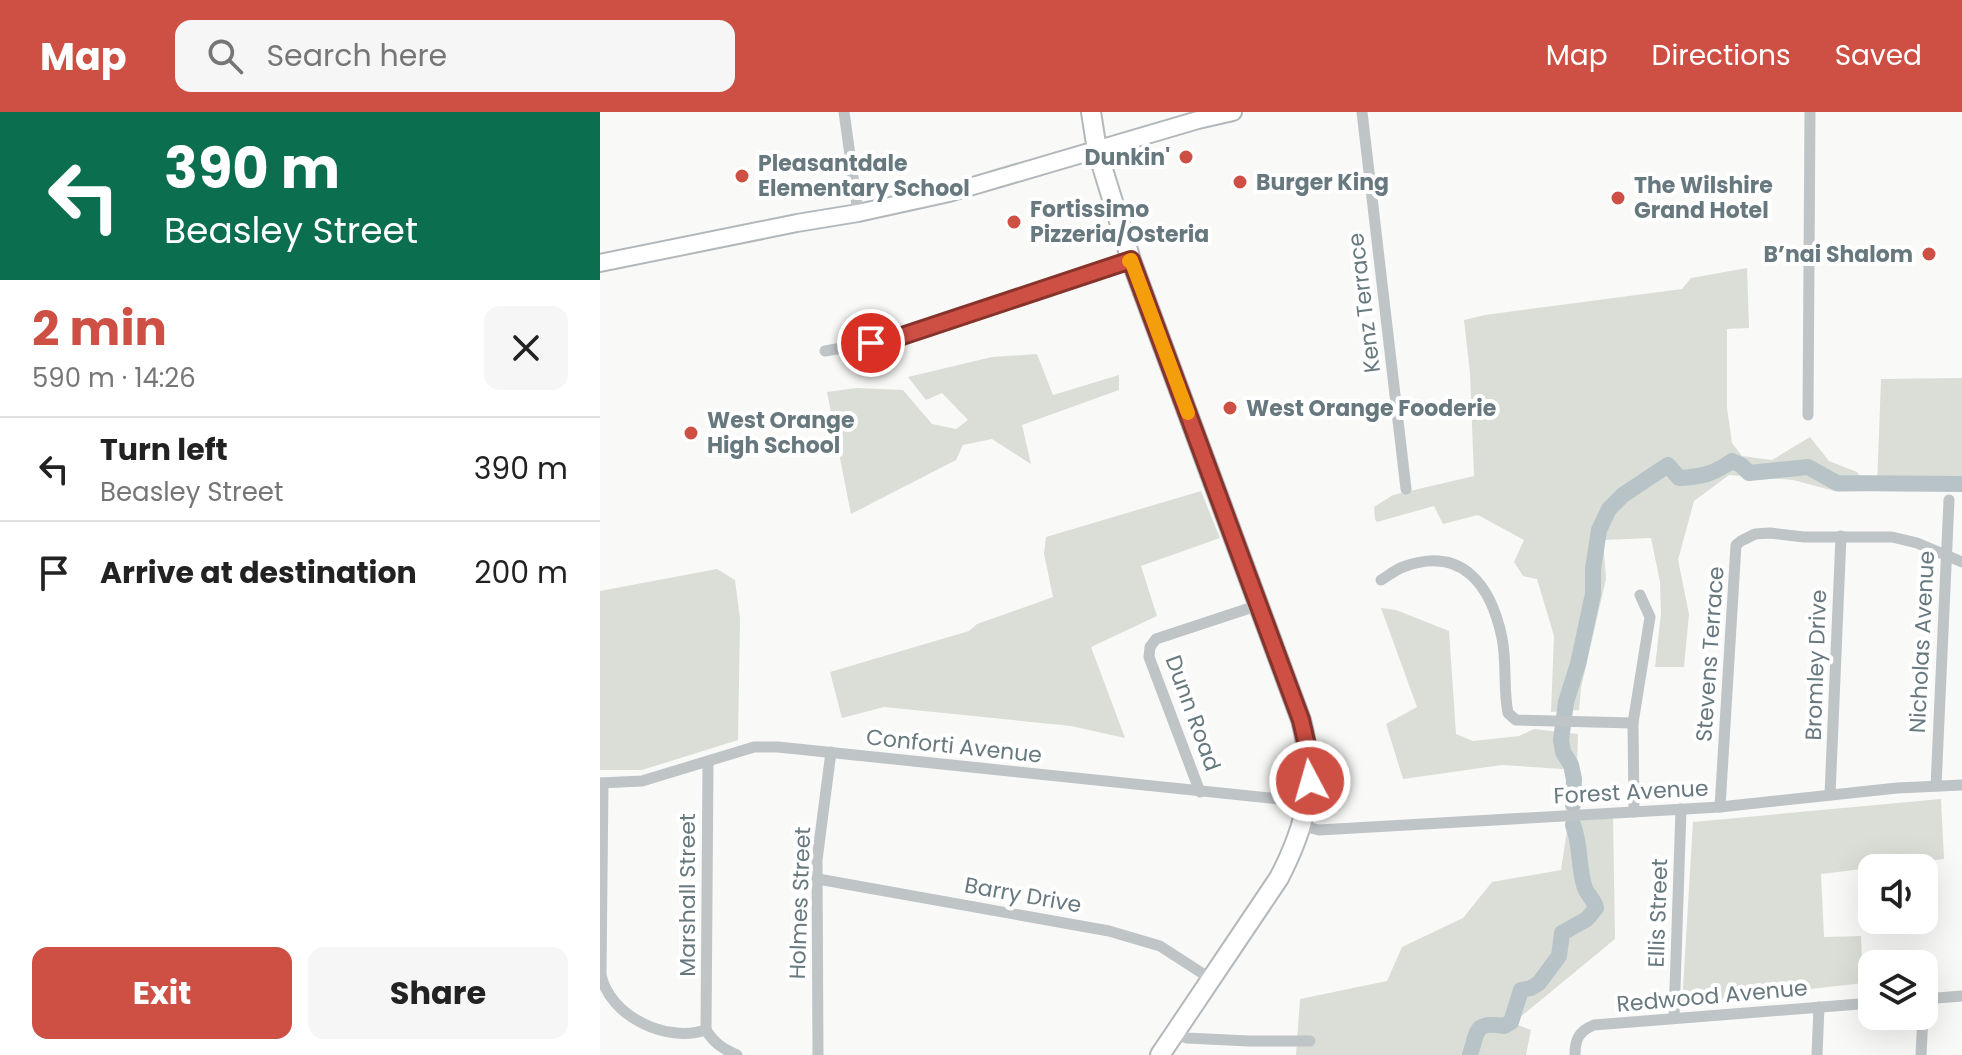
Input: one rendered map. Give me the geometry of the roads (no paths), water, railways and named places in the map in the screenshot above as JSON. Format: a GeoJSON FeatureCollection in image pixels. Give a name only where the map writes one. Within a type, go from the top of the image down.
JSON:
{"type":"FeatureCollection","features":[{"type":"Feature","properties":{"kind":"main road"},"geometry":{"type":"LineString","coordinates":[[1091,112],[1097,150],[1131,260],[1259,605],[1305,735],[1310,765],[1308,802],[1292,853],[1279,878],[1160,1055]]}},
{"type":"Feature","properties":{"kind":"main road"},"geometry":{"type":"LineString","coordinates":[[600,263],[949,193],[1233,112]]}},
{"type":"Feature","properties":{"kind":"street"},"geometry":{"type":"LineString","coordinates":[[844,112],[858,213]]}},
{"type":"Feature","properties":{"kind":"street","name":"Kenz Terrace"},"geometry":{"type":"LineString","coordinates":[[1362,112],[1406,489]]}},
{"type":"Feature","properties":{"kind":"street"},"geometry":{"type":"LineString","coordinates":[[1808,415],[1810,112]]}},
{"type":"Feature","properties":{"kind":"street"},"geometry":{"type":"LineString","coordinates":[[825,351],[893,339],[1131,260]]}},
{"type":"Feature","properties":{"kind":"street","name":"Nicholas Avenue"},"geometry":{"type":"LineString","coordinates":[[1936,786],[1949,500]]}},
{"type":"Feature","properties":{"kind":"street","name":"Stevens Terrace"},"geometry":{"type":"LineString","coordinates":[[1720,807],[1736,545],[1755,534],[1770,533],[1804,537],[1892,537],[1917,543],[1962,562]]}},
{"type":"Feature","properties":{"kind":"street","name":"Bromley Drive"},"geometry":{"type":"LineString","coordinates":[[1830,795],[1841,536]]}},
{"type":"Feature","properties":{"kind":"street"},"geometry":{"type":"LineString","coordinates":[[1381,580],[1401,568],[1423,562],[1442,562],[1471,573],[1483,586],[1498,623],[1511,718],[1520,722],[1633,723]]}},
{"type":"Feature","properties":{"kind":"street"},"geometry":{"type":"LineString","coordinates":[[1634,812],[1633,723],[1650,617],[1640,595]]}},
{"type":"Feature","properties":{"kind":"street","name":"Dunn Road"},"geometry":{"type":"LineString","coordinates":[[1200,792],[1149,657],[1150,647],[1156,639],[1259,605]]}},
{"type":"Feature","properties":{"kind":"street","name":"Conforti Avenue"},"geometry":{"type":"LineString","coordinates":[[601,783],[642,781],[754,747],[778,747],[1308,802]]}},
{"type":"Feature","properties":{"kind":"street","name":"Holmes Street"},"geometry":{"type":"LineString","coordinates":[[818,1055],[817,860],[831,752]]}},
{"type":"Feature","properties":{"kind":"street","name":"Marshall Street"},"geometry":{"type":"LineString","coordinates":[[706,1030],[708,761]]}},
{"type":"Feature","properties":{"kind":"street"},"geometry":{"type":"LineString","coordinates":[[601,783],[603,987],[611,998],[640,1022],[664,1032],[694,1034],[706,1030],[720,1047],[737,1055]]}},
{"type":"Feature","properties":{"kind":"street","name":"Forest Avenue"},"geometry":{"type":"LineString","coordinates":[[1302,826],[1319,830],[1720,807],[1962,785]]}},
{"type":"Feature","properties":{"kind":"street","name":"Ellis Street"},"geometry":{"type":"LineString","coordinates":[[1674,1018],[1681,809]]}},
{"type":"Feature","properties":{"kind":"street","name":"Barry Drive"},"geometry":{"type":"LineString","coordinates":[[818,879],[1109,931],[1160,946],[1211,979]]}},
{"type":"Feature","properties":{"kind":"street"},"geometry":{"type":"LineString","coordinates":[[1938,998],[1962,996]]}},
{"type":"Feature","properties":{"kind":"street","name":"Redwood Avenue"},"geometry":{"type":"LineString","coordinates":[[1575,1055],[1578,1036],[1594,1025],[1858,1004]]}},
{"type":"Feature","properties":{"kind":"street"},"geometry":{"type":"LineString","coordinates":[[1817,1055],[1819,1007]]}},
{"type":"Feature","properties":{"kind":"street"},"geometry":{"type":"LineString","coordinates":[[1921,1055],[1922,1030]]}},
{"type":"Feature","properties":{"kind":"street"},"geometry":{"type":"LineString","coordinates":[[1175,1034],[1187,1038],[1310,1041]]}},
{"type":"Feature","properties":{"kind":"waterway"},"geometry":{"type":"LineString","coordinates":[[1573,805],[1574,779],[1561,740],[1566,702],[1578,664],[1593,594],[1599,530],[1609,509],[1623,495],[1668,465],[1679,478],[1687,478],[1713,472],[1732,461],[1749,473],[1808,467],[1837,483],[1962,484]]}},
{"type":"Feature","properties":{"kind":"waterway"},"geometry":{"type":"LineString","coordinates":[[1470,1055],[1478,1030],[1487,1025],[1504,1026],[1511,1022],[1521,990],[1539,983],[1559,956],[1562,933],[1587,919],[1596,908],[1584,885],[1573,825]]}},
{"type":"Feature","properties":{"kind":"place","name":"Dunkin'"},"geometry":{"type":"Point","coordinates":[1186,157]}},
{"type":"Feature","properties":{"kind":"place","name":"Pleasantdale Elementary School"},"geometry":{"type":"Point","coordinates":[742,176]}},
{"type":"Feature","properties":{"kind":"place","name":"Burger King"},"geometry":{"type":"Point","coordinates":[1240,182]}},
{"type":"Feature","properties":{"kind":"place","name":"The Wilshire Grand Hotel"},"geometry":{"type":"Point","coordinates":[1618,198]}},
{"type":"Feature","properties":{"kind":"place","name":"Fortissimo Pizzeria/Osteria"},"geometry":{"type":"Point","coordinates":[1014,222]}},
{"type":"Feature","properties":{"kind":"place","name":"B’nai Shalom"},"geometry":{"type":"Point","coordinates":[1929,254]}},
{"type":"Feature","properties":{"kind":"place","name":"West Orange Fooderie"},"geometry":{"type":"Point","coordinates":[1230,408]}},
{"type":"Feature","properties":{"kind":"place","name":"West Orange High School"},"geometry":{"type":"Point","coordinates":[691,433]}}]}
